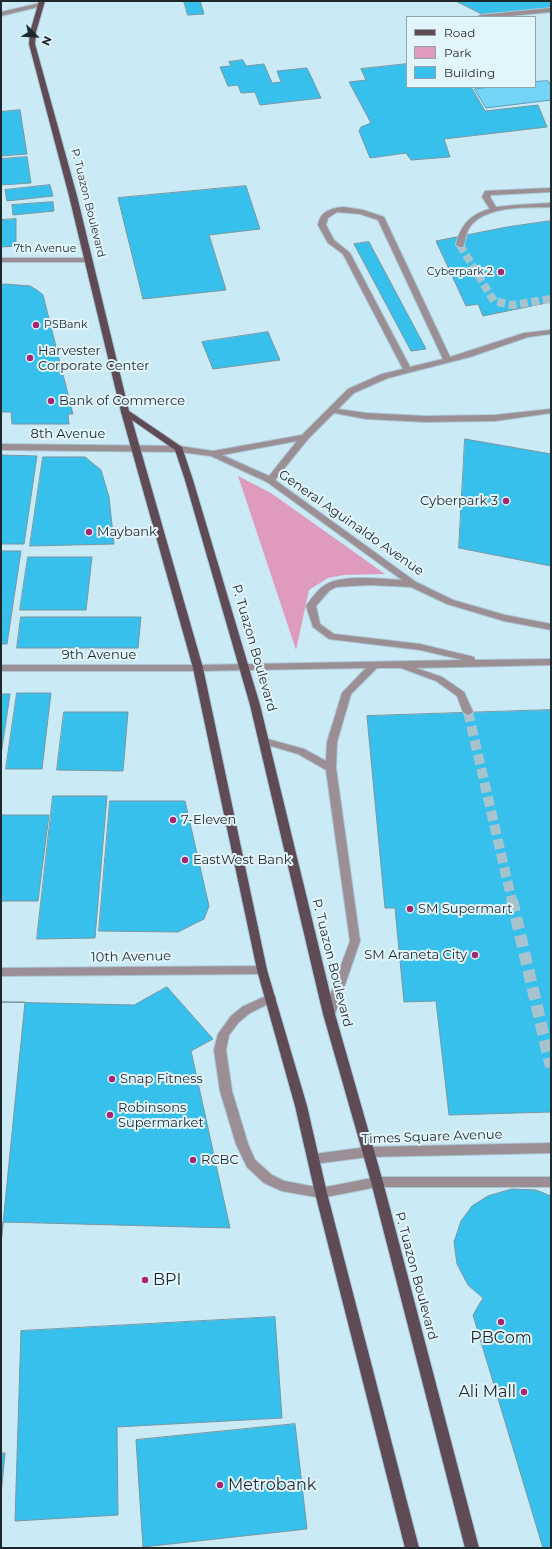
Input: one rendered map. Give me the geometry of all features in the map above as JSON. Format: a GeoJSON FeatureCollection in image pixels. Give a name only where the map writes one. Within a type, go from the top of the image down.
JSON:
{"type":"FeatureCollection","features":[{"type":"Feature","properties":{"kind":"main road","name":"P. Tuazon Boulevard"},"geometry":{"type":"LineString","coordinates":[[41,3],[33,32],[32,44],[88,260],[125,412],[171,578],[198,668],[262,970],[301,1106],[321,1192],[412,1548]]}},
{"type":"Feature","properties":{"kind":"main road"},"geometry":{"type":"LineString","coordinates":[[125,412],[179,449]]}},
{"type":"Feature","properties":{"kind":"main road","name":"P. Tuazon Boulevard"},"geometry":{"type":"LineString","coordinates":[[179,449],[245,667],[329,1014],[377,1182],[472,1548]]}},
{"type":"Feature","properties":{"kind":"street"},"geometry":{"type":"LineString","coordinates":[[1,14],[41,3]]}},
{"type":"Feature","properties":{"kind":"street"},"geometry":{"type":"LineString","coordinates":[[490,16],[551,10]]}},
{"type":"Feature","properties":{"kind":"street"},"geometry":{"type":"LineString","coordinates":[[494,210],[486,197],[488,194],[551,190]]}},
{"type":"Feature","properties":{"kind":"street"},"geometry":{"type":"LineString","coordinates":[[460,245],[462,233],[475,217],[494,210],[551,205]]}},
{"type":"Feature","properties":{"kind":"street"},"geometry":{"type":"LineString","coordinates":[[408,371],[346,253],[331,241],[322,225],[324,216],[331,211],[358,211],[381,219],[447,359]]}},
{"type":"Feature","properties":{"kind":"street","name":"7th Avenue"},"geometry":{"type":"LineString","coordinates":[[1,260],[88,260]]}},
{"type":"Feature","properties":{"kind":"street"},"geometry":{"type":"LineString","coordinates":[[270,480],[305,437],[351,391],[385,376],[467,355],[527,335],[551,332]]}},
{"type":"Feature","properties":{"kind":"street"},"geometry":{"type":"LineString","coordinates":[[331,410],[366,416],[425,419],[495,418],[551,411]]}},
{"type":"Feature","properties":{"kind":"street"},"geometry":{"type":"LineString","coordinates":[[213,454],[305,437]]}},
{"type":"Feature","properties":{"kind":"street","name":"8th Avenue"},"geometry":{"type":"LineString","coordinates":[[1,447],[136,448]]}},
{"type":"Feature","properties":{"kind":"street","name":"General Aguinaldo Avenue"},"geometry":{"type":"LineString","coordinates":[[136,448],[179,449],[213,454],[270,480],[412,584],[450,602],[504,618],[551,627]]}},
{"type":"Feature","properties":{"kind":"street"},"geometry":{"type":"LineString","coordinates":[[412,584],[351,582],[329,586],[311,606],[316,625],[332,637],[420,647],[488,663]]}},
{"type":"Feature","properties":{"kind":"street"},"geometry":{"type":"LineString","coordinates":[[198,668],[551,662]]}},
{"type":"Feature","properties":{"kind":"street"},"geometry":{"type":"LineString","coordinates":[[397,664],[439,679],[461,694],[468,712]]}},
{"type":"Feature","properties":{"kind":"street"},"geometry":{"type":"LineString","coordinates":[[329,1014],[355,941],[331,768],[332,742],[347,693],[375,665]]}},
{"type":"Feature","properties":{"kind":"street","name":"9th Avenue"},"geometry":{"type":"LineString","coordinates":[[1,668],[198,668]]}},
{"type":"Feature","properties":{"kind":"street"},"geometry":{"type":"LineString","coordinates":[[264,741],[301,751],[331,768]]}},
{"type":"Feature","properties":{"kind":"street","name":"10th Avenue"},"geometry":{"type":"LineString","coordinates":[[1,972],[262,970]]}},
{"type":"Feature","properties":{"kind":"street"},"geometry":{"type":"LineString","coordinates":[[270,998],[246,1010],[235,1019],[224,1034],[220,1050],[226,1091],[242,1144],[251,1163],[268,1179],[282,1186],[321,1192],[377,1182],[551,1182]]}},
{"type":"Feature","properties":{"kind":"street","name":"Times Square Avenue"},"geometry":{"type":"LineString","coordinates":[[314,1159],[368,1152],[551,1148]]}},
{"type":"Feature","properties":{"kind":"green space"},"geometry":{"type":"Polygon","coordinates":[[[238,476],[271,493],[385,574],[344,575],[328,578],[309,590],[296,650],[238,476]]]}},
{"type":"Feature","properties":{"kind":"water"},"geometry":{"type":"Polygon","coordinates":[[[548,81],[551,86],[551,100],[486,108],[474,89],[536,88],[536,82],[548,81]]]}},
{"type":"Feature","properties":{"kind":"building"},"geometry":{"type":"Polygon","coordinates":[[[184,1],[200,1],[204,14],[188,15],[184,1]]]}},
{"type":"Feature","properties":{"kind":"building"},"geometry":{"type":"Polygon","coordinates":[[[456,1],[551,1],[551,8],[484,15],[456,1]]]}},
{"type":"Feature","properties":{"kind":"building"},"geometry":{"type":"Polygon","coordinates":[[[243,60],[246,66],[264,64],[272,83],[281,82],[277,71],[307,68],[321,98],[260,105],[255,92],[241,93],[238,85],[228,86],[220,67],[231,66],[229,62],[243,60]]]}},
{"type":"Feature","properties":{"kind":"building"},"geometry":{"type":"Polygon","coordinates":[[[406,64],[406,88],[472,88],[485,111],[538,105],[547,127],[444,139],[450,157],[411,160],[406,153],[370,158],[359,131],[361,127],[371,123],[349,82],[366,80],[361,69],[406,64]]]}},
{"type":"Feature","properties":{"kind":"building"},"geometry":{"type":"Polygon","coordinates":[[[20,110],[27,154],[1,156],[1,112],[20,110]]]}},
{"type":"Feature","properties":{"kind":"building"},"geometry":{"type":"Polygon","coordinates":[[[27,157],[31,183],[1,185],[1,159],[27,157]]]}},
{"type":"Feature","properties":{"kind":"building"},"geometry":{"type":"Polygon","coordinates":[[[50,185],[53,196],[7,201],[5,190],[50,185]]]}},
{"type":"Feature","properties":{"kind":"building"},"geometry":{"type":"Polygon","coordinates":[[[246,186],[260,229],[209,235],[226,290],[143,299],[118,198],[246,186]]]}},
{"type":"Feature","properties":{"kind":"building"},"geometry":{"type":"Polygon","coordinates":[[[53,202],[54,211],[13,215],[12,205],[53,202]]]}},
{"type":"Feature","properties":{"kind":"building"},"geometry":{"type":"Polygon","coordinates":[[[16,219],[16,246],[1,247],[1,220],[16,219]]]}},
{"type":"Feature","properties":{"kind":"building","name":"Cyberpark 2"},"geometry":{"type":"Polygon","coordinates":[[[551,221],[551,302],[483,316],[478,304],[466,306],[436,241],[507,227],[551,221]]]}},
{"type":"Feature","properties":{"kind":"building"},"geometry":{"type":"Polygon","coordinates":[[[369,242],[426,349],[411,351],[354,244],[369,242]]]}},
{"type":"Feature","properties":{"kind":"building","name":"Harvester Corporate Center"},"geometry":{"type":"Polygon","coordinates":[[[1,285],[30,286],[43,295],[73,414],[68,414],[69,424],[12,424],[11,412],[1,412],[1,285]]]}},
{"type":"Feature","properties":{"kind":"building"},"geometry":{"type":"Polygon","coordinates":[[[268,332],[280,360],[213,369],[202,342],[268,332]]]}},
{"type":"Feature","properties":{"kind":"building","name":"Cyberpark 3"},"geometry":{"type":"Polygon","coordinates":[[[465,439],[551,454],[551,566],[459,548],[465,439]]]}},
{"type":"Feature","properties":{"kind":"building"},"geometry":{"type":"Polygon","coordinates":[[[1,455],[37,456],[24,544],[1,544],[1,455]]]}},
{"type":"Feature","properties":{"kind":"building"},"geometry":{"type":"Polygon","coordinates":[[[43,457],[85,457],[101,470],[109,497],[114,544],[30,546],[43,457]]]}},
{"type":"Feature","properties":{"kind":"building"},"geometry":{"type":"Polygon","coordinates":[[[1,551],[21,551],[7,644],[1,644],[1,551]]]}},
{"type":"Feature","properties":{"kind":"building"},"geometry":{"type":"Polygon","coordinates":[[[28,557],[92,557],[86,610],[20,610],[28,557]]]}},
{"type":"Feature","properties":{"kind":"building"},"geometry":{"type":"Polygon","coordinates":[[[21,617],[141,617],[138,648],[17,648],[21,617]]]}},
{"type":"Feature","properties":{"kind":"building"},"geometry":{"type":"Polygon","coordinates":[[[17,693],[51,693],[42,769],[6,769],[17,693]]]}},
{"type":"Feature","properties":{"kind":"building"},"geometry":{"type":"Polygon","coordinates":[[[1,694],[10,694],[1,755],[1,694]]]}},
{"type":"Feature","properties":{"kind":"building","name":"SM Araneta City"},"geometry":{"type":"Polygon","coordinates":[[[551,710],[551,1112],[449,1115],[436,1001],[404,1002],[395,908],[385,908],[367,716],[551,710]]]}},
{"type":"Feature","properties":{"kind":"building"},"geometry":{"type":"Polygon","coordinates":[[[64,712],[128,712],[123,771],[57,770],[64,712]]]}},
{"type":"Feature","properties":{"kind":"building"},"geometry":{"type":"Polygon","coordinates":[[[53,796],[107,796],[95,938],[37,939],[53,796]]]}},
{"type":"Feature","properties":{"kind":"building"},"geometry":{"type":"Polygon","coordinates":[[[110,801],[185,801],[209,906],[204,919],[178,932],[99,931],[110,801]]]}},
{"type":"Feature","properties":{"kind":"building"},"geometry":{"type":"Polygon","coordinates":[[[1,815],[49,815],[38,901],[1,901],[1,815]]]}},
{"type":"Feature","properties":{"kind":"building"},"geometry":{"type":"Polygon","coordinates":[[[167,987],[213,1039],[191,1051],[230,1228],[3,1222],[1,1244],[1,1002],[134,1005],[167,987]]]}},
{"type":"Feature","properties":{"kind":"building"},"geometry":{"type":"Polygon","coordinates":[[[1,1002],[25,1002],[1,1244],[1,1002]]]}},
{"type":"Feature","properties":{"kind":"building","name":"Ali Mall"},"geometry":{"type":"Polygon","coordinates":[[[512,1189],[536,1190],[551,1196],[551,1548],[543,1548],[473,1315],[483,1298],[468,1285],[457,1264],[454,1242],[461,1221],[472,1206],[488,1196],[512,1189]]]}},
{"type":"Feature","properties":{"kind":"building"},"geometry":{"type":"Polygon","coordinates":[[[275,1317],[282,1418],[117,1427],[118,1515],[15,1521],[21,1331],[275,1317]]]}},
{"type":"Feature","properties":{"kind":"building","name":"Metrobank"},"geometry":{"type":"Polygon","coordinates":[[[295,1424],[307,1529],[143,1547],[136,1440],[295,1424]]]}},
{"type":"Feature","properties":{"kind":"building"},"geometry":{"type":"Polygon","coordinates":[[[1,1453],[5,1453],[1,1495],[1,1453]]]}},
{"type":"Feature","properties":{"kind":"tunnel"},"geometry":{"type":"LineString","coordinates":[[460,245],[494,301],[512,305],[551,299]]}},
{"type":"Feature","properties":{"kind":"tunnel"},"geometry":{"type":"LineString","coordinates":[[468,712],[512,901]]}},
{"type":"Feature","properties":{"kind":"tunnel"},"geometry":{"type":"LineString","coordinates":[[512,900],[551,1067]]}},
{"type":"Feature","properties":{"kind":"place","name":"Cyberpark 2"},"geometry":{"type":"Point","coordinates":[501,272]}},
{"type":"Feature","properties":{"kind":"place","name":"PSBank"},"geometry":{"type":"Point","coordinates":[36,325]}},
{"type":"Feature","properties":{"kind":"place","name":"Harvester Corporate Center"},"geometry":{"type":"Point","coordinates":[30,358]}},
{"type":"Feature","properties":{"kind":"place","name":"Bank of Commerce"},"geometry":{"type":"Point","coordinates":[51,401]}},
{"type":"Feature","properties":{"kind":"place","name":"Cyberpark 3"},"geometry":{"type":"Point","coordinates":[506,501]}},
{"type":"Feature","properties":{"kind":"place","name":"Maybank"},"geometry":{"type":"Point","coordinates":[89,532]}},
{"type":"Feature","properties":{"kind":"place","name":"7-Eleven"},"geometry":{"type":"Point","coordinates":[173,820]}},
{"type":"Feature","properties":{"kind":"place","name":"EastWest Bank"},"geometry":{"type":"Point","coordinates":[185,860]}},
{"type":"Feature","properties":{"kind":"place","name":"SM Supermart"},"geometry":{"type":"Point","coordinates":[410,909]}},
{"type":"Feature","properties":{"kind":"place","name":"SM Araneta City"},"geometry":{"type":"Point","coordinates":[475,955]}},
{"type":"Feature","properties":{"kind":"place","name":"Snap Fitness"},"geometry":{"type":"Point","coordinates":[112,1079]}},
{"type":"Feature","properties":{"kind":"place","name":"Robinsons Supermarket"},"geometry":{"type":"Point","coordinates":[110,1115]}},
{"type":"Feature","properties":{"kind":"place","name":"RCBC"},"geometry":{"type":"Point","coordinates":[193,1160]}},
{"type":"Feature","properties":{"kind":"place","name":"BPI"},"geometry":{"type":"Point","coordinates":[145,1280]}},
{"type":"Feature","properties":{"kind":"place","name":"PBCom"},"geometry":{"type":"Point","coordinates":[501,1322]}},
{"type":"Feature","properties":{"kind":"place","name":"Ali Mall"},"geometry":{"type":"Point","coordinates":[524,1392]}},
{"type":"Feature","properties":{"kind":"place","name":"Metrobank"},"geometry":{"type":"Point","coordinates":[220,1485]}}]}
